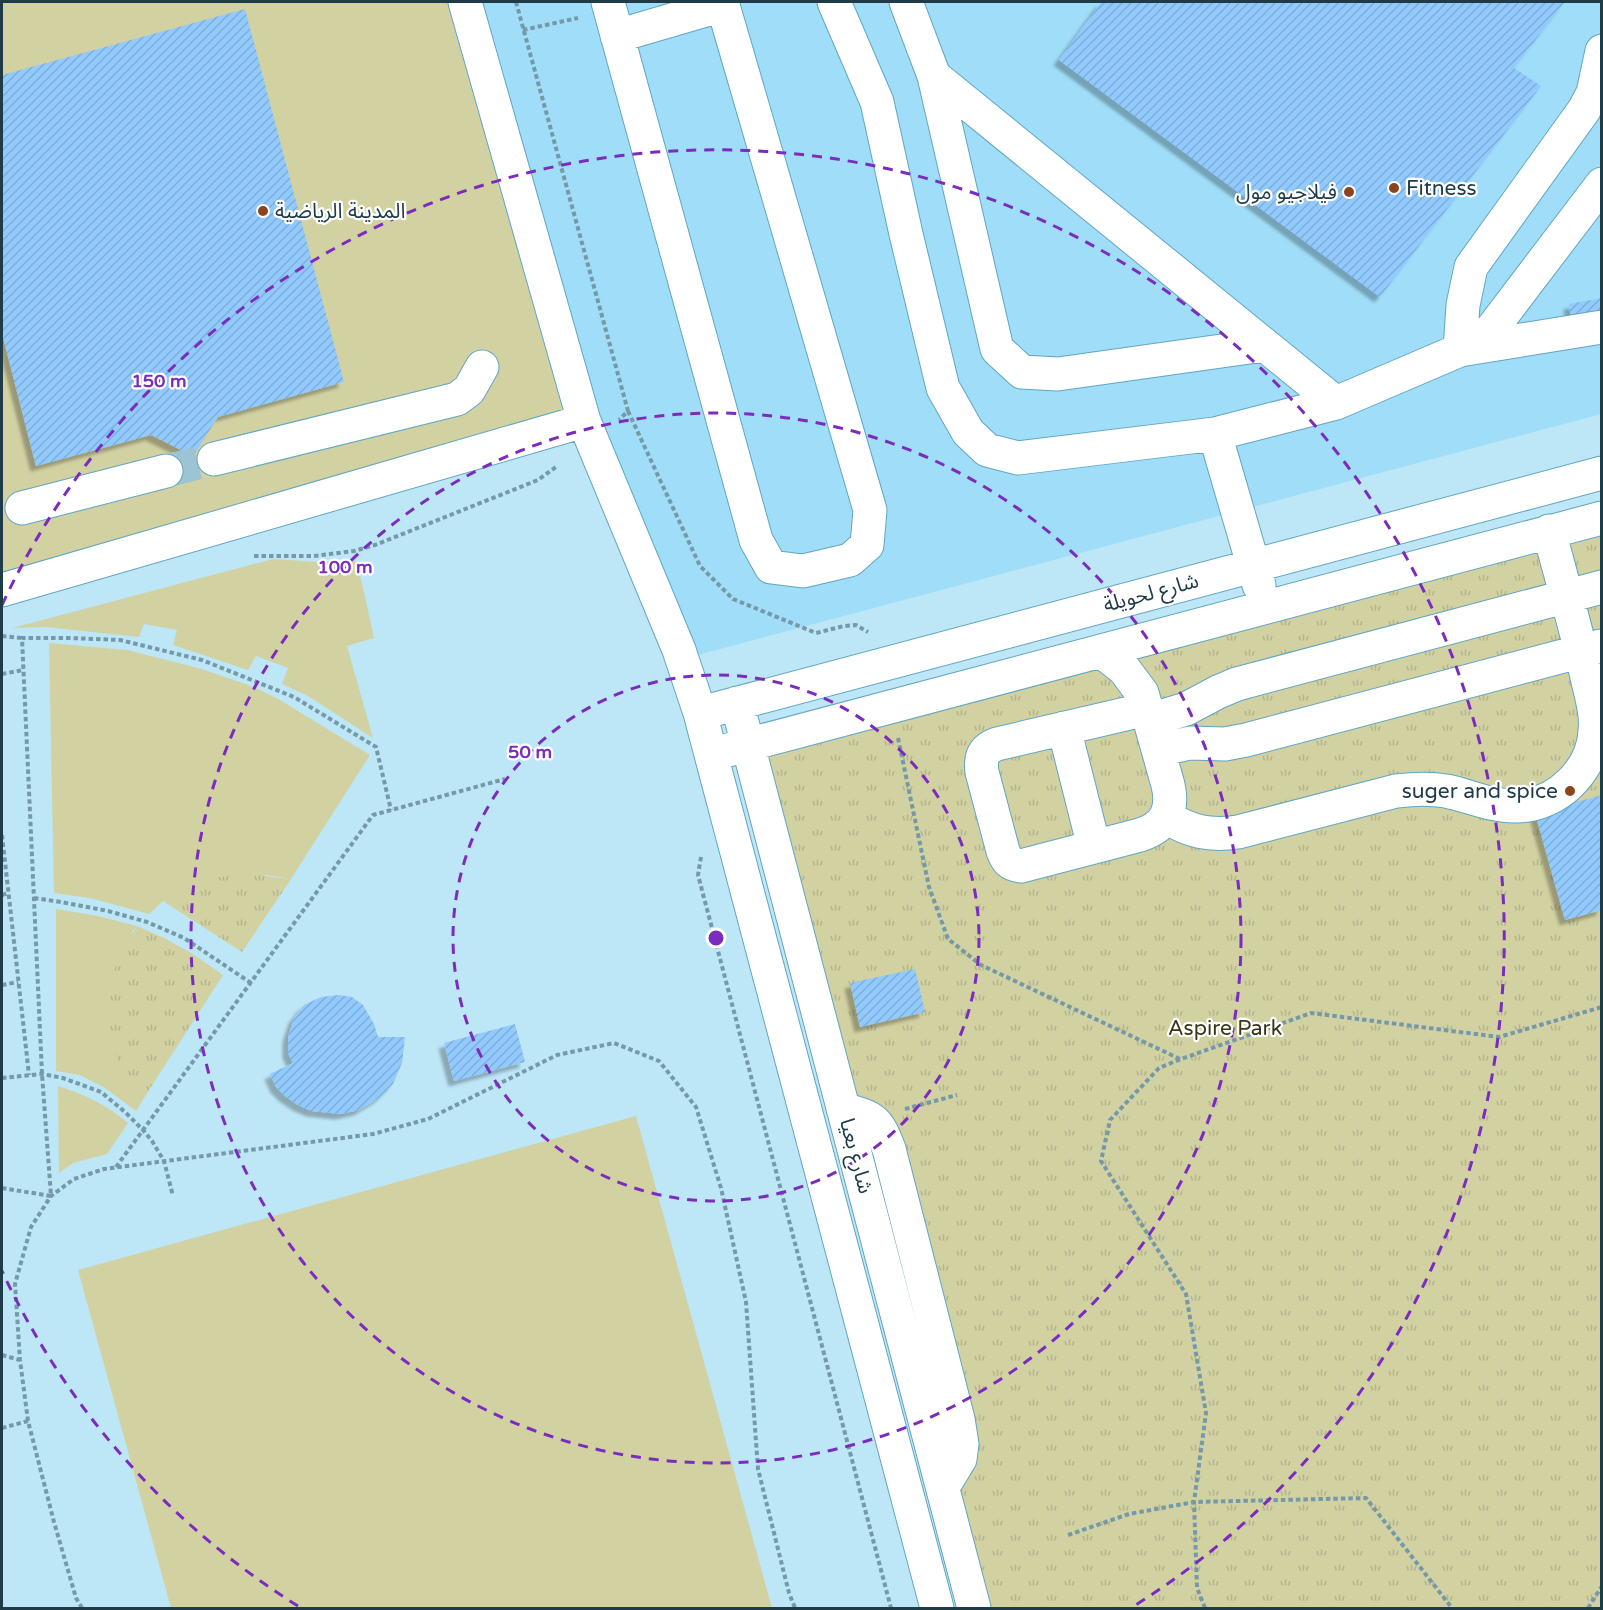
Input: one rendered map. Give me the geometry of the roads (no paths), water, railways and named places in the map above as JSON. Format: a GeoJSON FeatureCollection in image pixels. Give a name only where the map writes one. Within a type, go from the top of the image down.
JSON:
{"type":"FeatureCollection","features":[{"type":"Feature","properties":{"kind":"street","name":"شارع بعيا"},"geometry":{"type":"LineString","coordinates":[[465,2],[596,430],[679,650],[700,713],[937,1608]]}},
{"type":"Feature","properties":{"kind":"street"},"geometry":{"type":"LineString","coordinates":[[834,2],[877,102],[906,234],[944,388],[968,432],[987,450],[1018,458],[1215,434],[1336,403],[1460,350],[1491,330],[1602,184]]}},
{"type":"Feature","properties":{"kind":"street"},"geometry":{"type":"LineString","coordinates":[[906,2],[934,76],[997,350],[1022,372],[1058,374],[1264,345]]}},
{"type":"Feature","properties":{"kind":"street"},"geometry":{"type":"LineString","coordinates":[[722,3],[870,510],[867,545],[850,560],[803,571],[771,567],[756,540],[612,16],[722,3]]}},
{"type":"Feature","properties":{"kind":"street"},"geometry":{"type":"LineString","coordinates":[[1460,350],[1463,305],[1471,267],[1584,110],[1593,93],[1602,51]]}},
{"type":"Feature","properties":{"kind":"street"},"geometry":{"type":"LineString","coordinates":[[934,76],[1336,403]]}},
{"type":"Feature","properties":{"kind":"street"},"geometry":{"type":"LineString","coordinates":[[1460,350],[1602,327]]}},
{"type":"Feature","properties":{"kind":"street"},"geometry":{"type":"LineString","coordinates":[[214,459],[456,399],[469,390],[482,367]]}},
{"type":"Feature","properties":{"kind":"street"},"geometry":{"type":"LineString","coordinates":[[2,590],[596,430]]}},
{"type":"Feature","properties":{"kind":"street"},"geometry":{"type":"LineString","coordinates":[[1215,434],[1265,607]]}},
{"type":"Feature","properties":{"kind":"street"},"geometry":{"type":"LineString","coordinates":[[22,508],[166,471]]}},
{"type":"Feature","properties":{"kind":"street","name":"شارع لحويلة"},"geometry":{"type":"LineString","coordinates":[[700,713],[1602,473]]}},
{"type":"Feature","properties":{"kind":"street"},"geometry":{"type":"LineString","coordinates":[[1564,483],[1602,511]]}},
{"type":"Feature","properties":{"kind":"street","name":"شارع لحويلة"},"geometry":{"type":"LineString","coordinates":[[710,754],[891,708],[1602,518]]}},
{"type":"Feature","properties":{"kind":"street"},"geometry":{"type":"LineString","coordinates":[[1166,817],[1193,831],[1223,834],[1396,791],[1421,789],[1445,791],[1502,805],[1518,806],[1534,804],[1564,789],[1576,777],[1589,756],[1595,732],[1595,716],[1591,648],[1566,596],[1549,531]]}},
{"type":"Feature","properties":{"kind":"street"},"geometry":{"type":"LineString","coordinates":[[1153,637],[1145,664],[1149,718],[1170,796],[1170,807],[1166,817],[1150,832],[1021,866],[1011,864],[1007,861],[1003,851],[982,772],[983,754],[992,746],[1064,728],[1149,718],[1186,709],[1237,684],[1602,587]]}},
{"type":"Feature","properties":{"kind":"street"},"geometry":{"type":"LineString","coordinates":[[1101,651],[1124,669],[1149,718],[1190,743],[1224,744],[1591,648]]}},
{"type":"Feature","properties":{"kind":"street"},"geometry":{"type":"LineString","coordinates":[[1208,698],[1211,723],[1224,744]]}},
{"type":"Feature","properties":{"kind":"street","name":"شارع بعيا"},"geometry":{"type":"LineString","coordinates":[[737,703],[857,1114],[943,1487],[974,1608]]}},
{"type":"Feature","properties":{"kind":"street"},"geometry":{"type":"LineString","coordinates":[[1064,728],[1094,847]]}},
{"type":"Feature","properties":{"kind":"tunnel"},"geometry":{"type":"LineString","coordinates":[[166,471],[214,459]]}},
{"type":"Feature","properties":{"kind":"place","name":"Fitness"},"geometry":{"type":"Point","coordinates":[1394,188]}},
{"type":"Feature","properties":{"kind":"place","name":"فيلاجيو مول"},"geometry":{"type":"Point","coordinates":[1349,192]}},
{"type":"Feature","properties":{"kind":"place","name":"المدينة الرياضية"},"geometry":{"type":"Point","coordinates":[263,211]}},
{"type":"Feature","properties":{"kind":"place","name":"suger and spice"},"geometry":{"type":"Point","coordinates":[1570,791]}},
{"type":"Feature","properties":{"kind":"park label","name":"Aspire Park"},"geometry":{"type":"Point","coordinates":[1225,1028]}}]}
